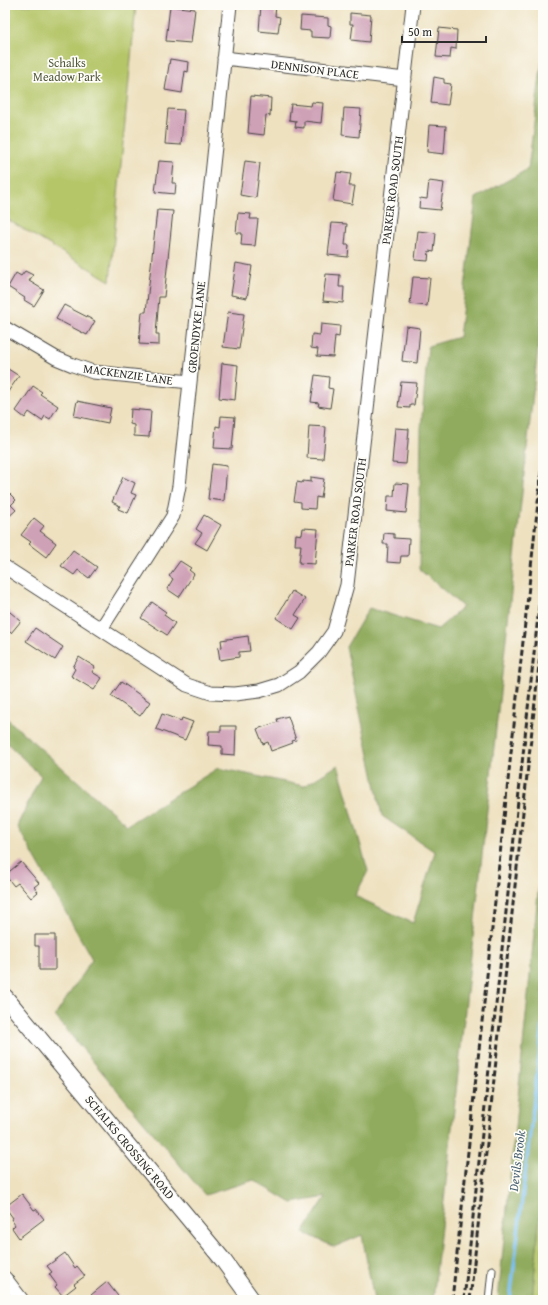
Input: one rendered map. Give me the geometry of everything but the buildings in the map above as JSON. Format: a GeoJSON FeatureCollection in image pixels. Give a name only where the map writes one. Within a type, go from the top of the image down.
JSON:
{"type":"FeatureCollection","features":[{"type":"Feature","properties":{"kind":"street","name":"GROENDYKE LANE"},"geometry":{"type":"LineString","coordinates":[[101,629],[172,516],[179,486],[230,5]]}},
{"type":"Feature","properties":{"kind":"street","name":"PARKER ROAD SOUTH"},"geometry":{"type":"LineString","coordinates":[[5,567],[186,685],[211,693],[235,694],[260,691],[279,684],[299,672],[319,652],[334,631],[347,585],[413,5]]}},
{"type":"Feature","properties":{"kind":"street","name":"DENNISON PLACE"},"geometry":{"type":"LineString","coordinates":[[224,58],[405,79]]}},
{"type":"Feature","properties":{"kind":"street","name":"MACKENZIE LANE"},"geometry":{"type":"LineString","coordinates":[[5,328],[56,358],[93,372],[190,382]]}},
{"type":"Feature","properties":{"kind":"street","name":"SCHALKS CROSSING ROAD"},"geometry":{"type":"LineString","coordinates":[[5,997],[224,1260],[252,1300]]}},
{"type":"Feature","properties":{"kind":"street"},"geometry":{"type":"LineString","coordinates":[[5,1278],[22,1300]]}},
{"type":"Feature","properties":{"kind":"lane"},"geometry":{"type":"LineString","coordinates":[[489,1300],[492,1270]]}},
{"type":"Feature","properties":{"kind":"green space","name":"Schalks Meadow Park"},"geometry":{"type":"Polygon","coordinates":[[[5,5],[136,5],[110,281],[5,218],[5,5]]]}},
{"type":"Feature","properties":{"kind":"green space"},"geometry":{"type":"Polygon","coordinates":[[[543,53],[543,303],[433,1300],[374,1300],[362,1235],[334,1247],[303,1232],[326,1197],[292,1203],[254,1180],[205,1195],[55,1016],[92,959],[17,826],[41,776],[5,741],[5,717],[127,825],[218,768],[304,786],[338,765],[368,871],[355,896],[413,923],[435,852],[382,816],[346,647],[369,608],[438,629],[463,607],[419,569],[421,429],[428,346],[459,337],[476,198],[528,169],[543,53]]]}},
{"type":"Feature","properties":{"kind":"green space"},"geometry":{"type":"Polygon","coordinates":[[[543,843],[543,1180],[532,1300],[498,1300],[543,843]]]}},
{"type":"Feature","properties":{"kind":"green space"},"geometry":{"type":"Polygon","coordinates":[[[543,1180],[543,1300],[532,1300],[543,1180]]]}},
{"type":"Feature","properties":{"kind":"waterway","name":"Devils Brook"},"geometry":{"type":"LineString","coordinates":[[510,1300],[543,1025]]}},
{"type":"Feature","properties":{"kind":"railway"},"geometry":{"type":"LineString","coordinates":[[452,1300],[543,456]]}},
{"type":"Feature","properties":{"kind":"railway"},"geometry":{"type":"LineString","coordinates":[[464,1300],[543,570]]}},
{"type":"Feature","properties":{"kind":"railway"},"geometry":{"type":"LineString","coordinates":[[470,1300],[543,628]]}}]}
